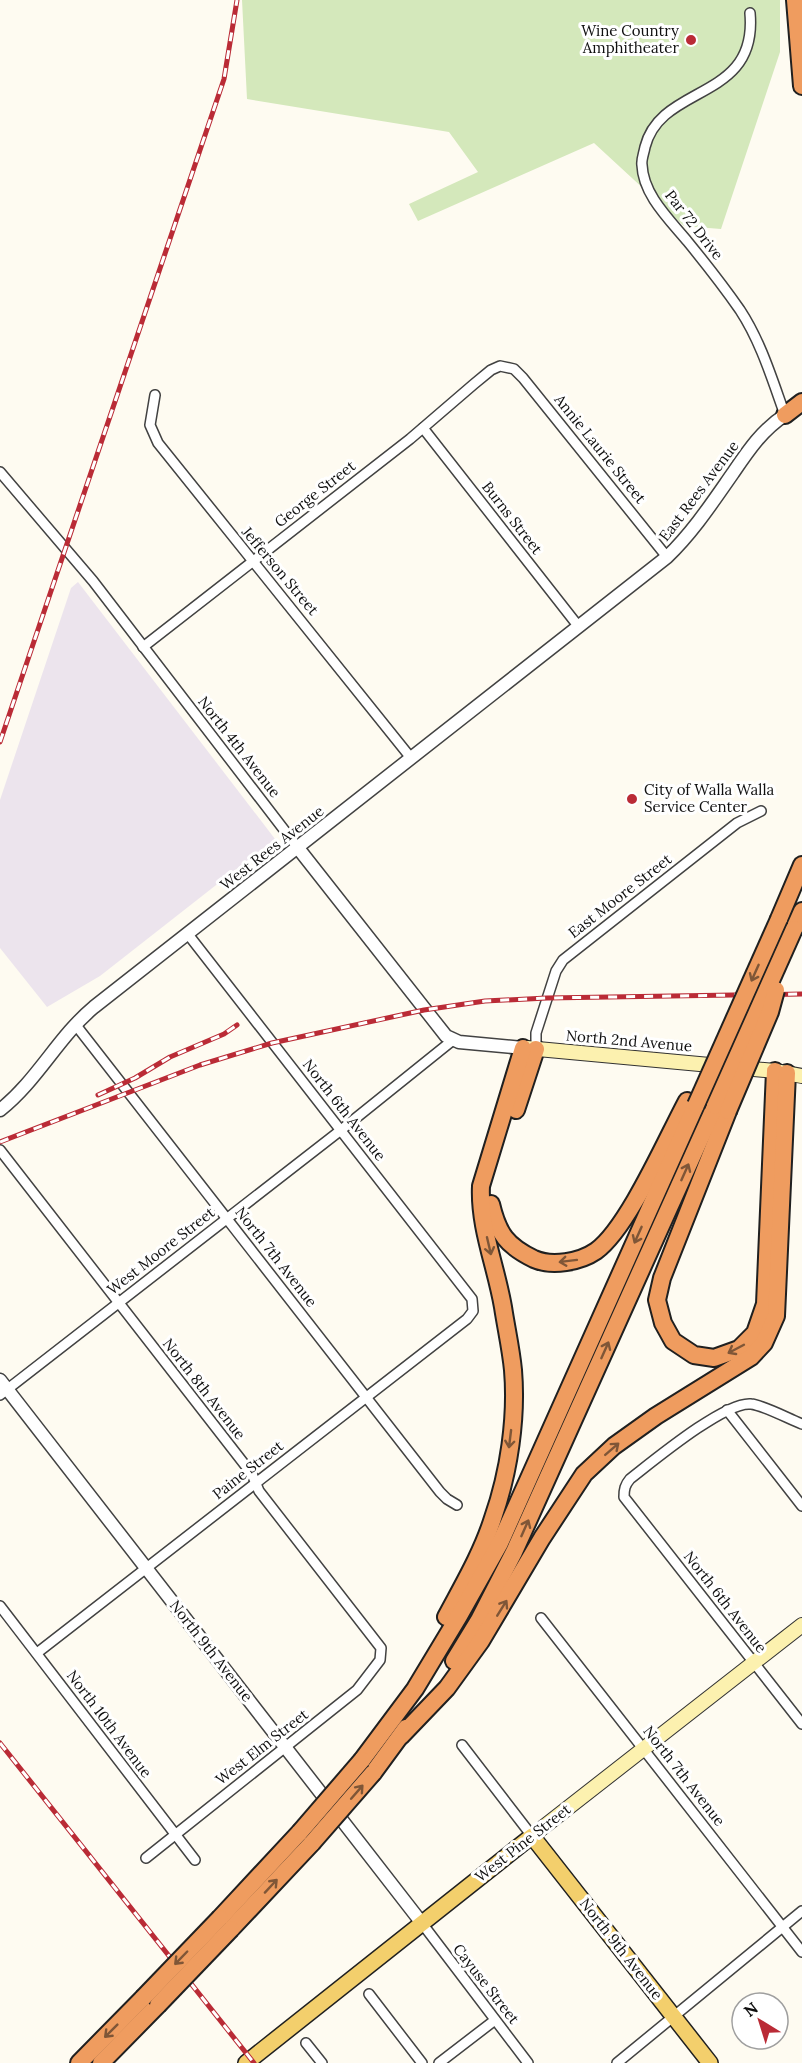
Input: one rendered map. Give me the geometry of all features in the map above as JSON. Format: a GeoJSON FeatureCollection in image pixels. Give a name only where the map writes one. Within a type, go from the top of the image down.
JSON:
{"type":"FeatureCollection","features":[{"type":"Feature","properties":{"kind":"highway"},"geometry":{"type":"LineString","coordinates":[[795,0],[801,78]]}},
{"type":"Feature","properties":{"kind":"highway"},"geometry":{"type":"LineString","coordinates":[[784,415],[802,402]]}},
{"type":"Feature","properties":{"kind":"highway"},"geometry":{"type":"LineString","coordinates":[[784,415],[802,412]]}},
{"type":"Feature","properties":{"kind":"highway"},"geometry":{"type":"LineString","coordinates":[[101,2063],[150,2002],[306,1837],[373,1773],[415,1689],[500,1543],[692,1103],[734,1019],[802,865]]}},
{"type":"Feature","properties":{"kind":"highway"},"geometry":{"type":"LineString","coordinates":[[394,1732],[438,1688],[479,1620],[514,1552],[721,1108],[802,911]]}},
{"type":"Feature","properties":{"kind":"highway"},"geometry":{"type":"LineString","coordinates":[[532,1044],[492,1180],[491,1204],[496,1225],[507,1242],[522,1253],[539,1261],[563,1262],[579,1259],[596,1250],[612,1235],[692,1103]]}},
{"type":"Feature","properties":{"kind":"highway"},"geometry":{"type":"LineString","coordinates":[[394,1732],[403,1688],[440,1630],[479,1553],[493,1519],[506,1473],[513,1419],[513,1370],[502,1302],[480,1207],[481,1186],[532,1044]]}},
{"type":"Feature","properties":{"kind":"highway"},"geometry":{"type":"LineString","coordinates":[[721,1108],[662,1278],[657,1300],[663,1323],[673,1341],[694,1355],[714,1358],[739,1350],[755,1334],[765,1304],[788,1074]]}},
{"type":"Feature","properties":{"kind":"highway"},"geometry":{"type":"LineString","coordinates":[[306,1837],[362,1760],[447,1688],[481,1641],[584,1474],[614,1446],[656,1416],[751,1357],[764,1343],[776,1316],[788,1074]]}},
{"type":"Feature","properties":{"kind":"highway"},"geometry":{"type":"LineString","coordinates":[[79,2063],[150,2002]]}},
{"type":"Feature","properties":{"kind":"main road","name":"North 2nd Avenue"},"geometry":{"type":"LineString","coordinates":[[532,1044],[788,1074]]}},
{"type":"Feature","properties":{"kind":"main road","name":"West Pine Street"},"geometry":{"type":"LineString","coordinates":[[246,2063],[802,1625]]}},
{"type":"Feature","properties":{"kind":"main road","name":"North 9th Avenue"},"geometry":{"type":"LineString","coordinates":[[532,1836],[710,2063]]}},
{"type":"Feature","properties":{"kind":"street","name":"Par 72 Drive"},"geometry":{"type":"LineString","coordinates":[[750,13],[750,41],[739,64],[727,76],[662,118],[646,142],[642,164],[647,186],[659,206],[729,294],[750,326],[765,359],[784,415]]}},
{"type":"Feature","properties":{"kind":"street","name":"George Street"},"geometry":{"type":"LineString","coordinates":[[143,647],[423,428],[486,374],[504,365]]}},
{"type":"Feature","properties":{"kind":"street","name":"Annie Laurie Street"},"geometry":{"type":"LineString","coordinates":[[504,365],[514,369],[523,378],[667,557]]}},
{"type":"Feature","properties":{"kind":"street","name":"Jefferson Street"},"geometry":{"type":"LineString","coordinates":[[155,394],[150,418],[152,433],[158,443],[411,758]]}},
{"type":"Feature","properties":{"kind":"street","name":"East Rees Avenue"},"geometry":{"type":"LineString","coordinates":[[579,627],[667,557],[697,524],[757,439],[770,425],[784,415]]}},
{"type":"Feature","properties":{"kind":"street","name":"Burns Street"},"geometry":{"type":"LineString","coordinates":[[423,428],[579,627]]}},
{"type":"Feature","properties":{"kind":"street","name":"North 4th Avenue"},"geometry":{"type":"LineString","coordinates":[[0,472],[93,580],[438,1027],[453,1040]]}},
{"type":"Feature","properties":{"kind":"street","name":"West Rees Avenue"},"geometry":{"type":"LineString","coordinates":[[0,1110],[20,1092],[75,1024],[94,1006],[579,627]]}},
{"type":"Feature","properties":{"kind":"street","name":"East Moore Street"},"geometry":{"type":"LineString","coordinates":[[532,1044],[556,971],[563,960],[737,823],[761,811]]}},
{"type":"Feature","properties":{"kind":"street","name":"North 6th Avenue"},"geometry":{"type":"LineString","coordinates":[[187,933],[472,1299],[474,1308]]}},
{"type":"Feature","properties":{"kind":"street","name":"North 7th Avenue"},"geometry":{"type":"LineString","coordinates":[[75,1024],[441,1492],[457,1505]]}},
{"type":"Feature","properties":{"kind":"street","name":"North 2nd Avenue"},"geometry":{"type":"LineString","coordinates":[[453,1040],[532,1044]]}},
{"type":"Feature","properties":{"kind":"street","name":"West Moore Street"},"geometry":{"type":"LineString","coordinates":[[2,1388],[118,1303],[453,1040]]}},
{"type":"Feature","properties":{"kind":"street","name":"North 8th Avenue"},"geometry":{"type":"LineString","coordinates":[[0,1150],[252,1474],[259,1491],[381,1648]]}},
{"type":"Feature","properties":{"kind":"street","name":"Paine Street"},"geometry":{"type":"LineString","coordinates":[[37,1653],[467,1319],[474,1308]]}},
{"type":"Feature","properties":{"kind":"street","name":"North 9th Avenue"},"geometry":{"type":"LineString","coordinates":[[2,1388],[147,1568],[421,1923]]}},
{"type":"Feature","properties":{"kind":"street"},"geometry":{"type":"LineString","coordinates":[[802,1424],[752,1404],[740,1404],[727,1410],[802,1506]]}},
{"type":"Feature","properties":{"kind":"street","name":"North 6th Avenue"},"geometry":{"type":"LineString","coordinates":[[727,1410],[673,1446],[630,1479],[626,1484],[624,1497],[802,1724]]}},
{"type":"Feature","properties":{"kind":"street","name":"North 10th Avenue"},"geometry":{"type":"LineString","coordinates":[[0,1606],[195,1860]]}},
{"type":"Feature","properties":{"kind":"street","name":"North 7th Avenue"},"geometry":{"type":"LineString","coordinates":[[541,1618],[802,1952]]}},
{"type":"Feature","properties":{"kind":"street","name":"West Elm Street"},"geometry":{"type":"LineString","coordinates":[[146,1858],[357,1690],[380,1660],[381,1648]]}},
{"type":"Feature","properties":{"kind":"street"},"geometry":{"type":"LineString","coordinates":[[462,1745],[532,1836]]}},
{"type":"Feature","properties":{"kind":"street"},"geometry":{"type":"LineString","coordinates":[[617,2063],[802,1911]]}},
{"type":"Feature","properties":{"kind":"street","name":"Cayuse Street"},"geometry":{"type":"LineString","coordinates":[[421,1923],[528,2063]]}},
{"type":"Feature","properties":{"kind":"street"},"geometry":{"type":"LineString","coordinates":[[369,1994],[422,2063]]}},
{"type":"Feature","properties":{"kind":"street"},"geometry":{"type":"LineString","coordinates":[[439,2063],[495,2020]]}},
{"type":"Feature","properties":{"kind":"street"},"geometry":{"type":"LineString","coordinates":[[306,2043],[322,2063]]}},
{"type":"Feature","properties":{"kind":"shaded area"},"geometry":{"type":"Polygon","coordinates":[[[78,582],[275,839],[100,976],[47,1007],[0,948],[0,800],[71,588],[78,582]]]}},
{"type":"Feature","properties":{"kind":"green space"},"geometry":{"type":"Polygon","coordinates":[[[242,0],[780,0],[780,52],[721,229],[684,226],[594,143],[418,221],[409,204],[478,172],[449,132],[247,99],[242,0]]]}},
{"type":"Feature","properties":{"kind":"railway"},"geometry":{"type":"LineString","coordinates":[[0,742],[224,79],[237,0]]}},
{"type":"Feature","properties":{"kind":"railway"},"geometry":{"type":"LineString","coordinates":[[0,1142],[200,1065],[272,1043],[424,1010],[485,1001],[547,998],[802,994]]}},
{"type":"Feature","properties":{"kind":"railway"},"geometry":{"type":"LineString","coordinates":[[98,1095],[135,1078],[170,1057],[224,1034],[237,1025]]}},
{"type":"Feature","properties":{"kind":"railway"},"geometry":{"type":"LineString","coordinates":[[0,1743],[254,2063]]}},
{"type":"Feature","properties":{"kind":"place","name":"Wine Country Amphitheater"},"geometry":{"type":"Point","coordinates":[691,40]}},
{"type":"Feature","properties":{"kind":"place","name":"City of Walla Walla Service Center"},"geometry":{"type":"Point","coordinates":[632,799]}}]}
